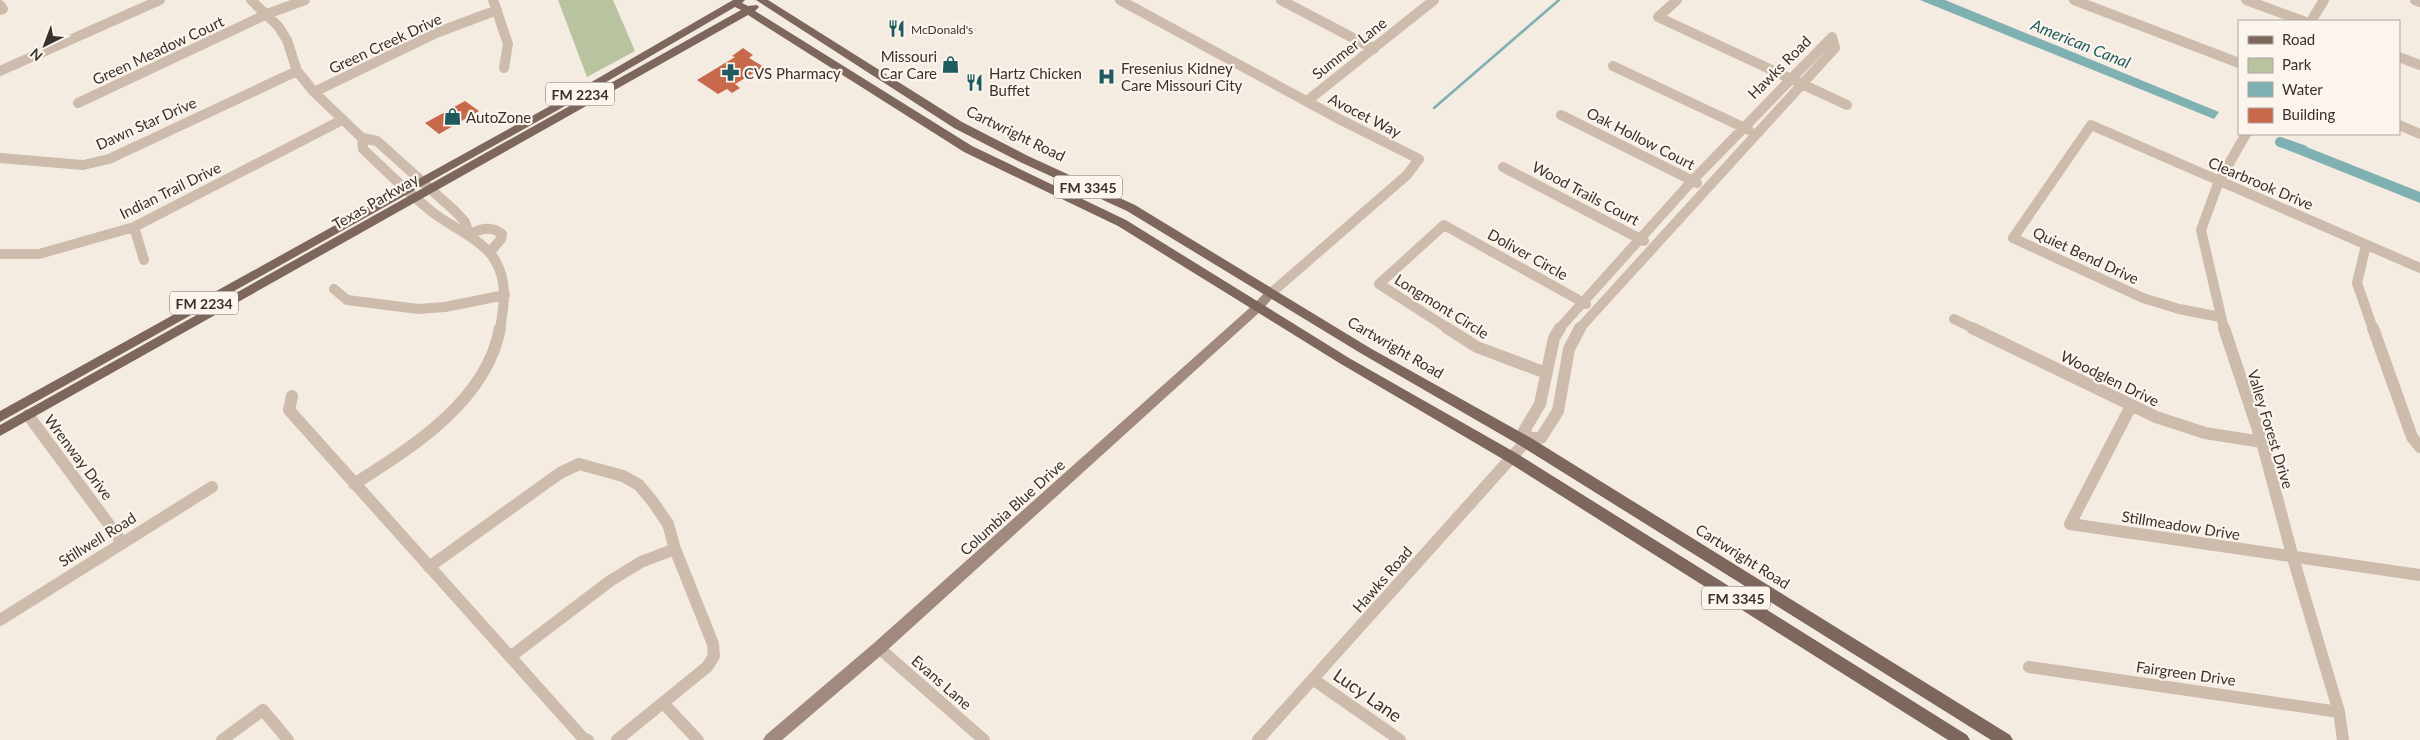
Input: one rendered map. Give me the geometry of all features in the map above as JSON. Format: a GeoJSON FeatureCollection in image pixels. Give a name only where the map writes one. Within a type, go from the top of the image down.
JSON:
{"type":"FeatureCollection","features":[{"type":"Feature","properties":{"kind":"main road","name":"Texas Parkway"},"geometry":{"type":"LineString","coordinates":[[426,185],[748,10],[763,0]]}},
{"type":"Feature","properties":{"kind":"main road","name":"Cartwright Road"},"geometry":{"type":"LineString","coordinates":[[763,0],[958,125],[1016,156],[1091,188],[1158,224],[1270,294],[1527,440],[2005,740]]}},
{"type":"Feature","properties":{"kind":"main road","name":"Texas Parkway"},"geometry":{"type":"LineString","coordinates":[[0,431],[426,185],[736,1]]}},
{"type":"Feature","properties":{"kind":"main road"},"geometry":{"type":"LineString","coordinates":[[736,1],[748,10]]}},
{"type":"Feature","properties":{"kind":"main road","name":"FM 3345"},"geometry":{"type":"LineString","coordinates":[[748,10],[945,135],[996,163],[1080,201],[1122,223],[1345,361],[1511,457],[1962,740]]}},
{"type":"Feature","properties":{"kind":"main road"},"geometry":{"type":"LineString","coordinates":[[866,85],[880,75]]}},
{"type":"Feature","properties":{"kind":"main road"},"geometry":{"type":"LineString","coordinates":[[945,135],[958,125]]}},
{"type":"Feature","properties":{"kind":"main road"},"geometry":{"type":"LineString","coordinates":[[1080,201],[1091,188]]}},
{"type":"Feature","properties":{"kind":"main road","name":"Texas Parkway"},"geometry":{"type":"LineString","coordinates":[[0,417],[412,193]]}},
{"type":"Feature","properties":{"kind":"main road"},"geometry":{"type":"LineString","coordinates":[[1853,671],[1863,650]]}},
{"type":"Feature","properties":{"kind":"street"},"geometry":{"type":"LineString","coordinates":[[0,72],[160,0]]}},
{"type":"Feature","properties":{"kind":"street"},"geometry":{"type":"LineString","coordinates":[[251,0],[268,14],[287,40],[297,71],[314,92],[362,138],[377,141],[456,212],[465,222],[468,234]]}},
{"type":"Feature","properties":{"kind":"street","name":"Green Meadow Court"},"geometry":{"type":"LineString","coordinates":[[78,103],[268,14],[305,0]]}},
{"type":"Feature","properties":{"kind":"street"},"geometry":{"type":"LineString","coordinates":[[493,0],[508,44],[504,68]]}},
{"type":"Feature","properties":{"kind":"street","name":"Summer Lane"},"geometry":{"type":"LineString","coordinates":[[1306,101],[1434,0]]}},
{"type":"Feature","properties":{"kind":"street"},"geometry":{"type":"LineString","coordinates":[[1677,0],[1658,17],[1847,105]]}},
{"type":"Feature","properties":{"kind":"street"},"geometry":{"type":"LineString","coordinates":[[2074,0],[2238,63]]}},
{"type":"Feature","properties":{"kind":"street"},"geometry":{"type":"LineString","coordinates":[[2246,0],[2300,20]]}},
{"type":"Feature","properties":{"kind":"street"},"geometry":{"type":"LineString","coordinates":[[2312,20],[2324,0]]}},
{"type":"Feature","properties":{"kind":"street"},"geometry":{"type":"LineString","coordinates":[[2415,0],[2420,2]]}},
{"type":"Feature","properties":{"kind":"street","name":"Avocet Way"},"geometry":{"type":"LineString","coordinates":[[1128,1],[1306,101],[1419,159],[1408,175],[1270,294]]}},
{"type":"Feature","properties":{"kind":"street"},"geometry":{"type":"LineString","coordinates":[[1288,1],[1374,48]]}},
{"type":"Feature","properties":{"kind":"street"},"geometry":{"type":"LineString","coordinates":[[0,5],[3,9],[0,10]]}},
{"type":"Feature","properties":{"kind":"street","name":"Green Creek Drive"},"geometry":{"type":"LineString","coordinates":[[314,92],[436,33],[497,10]]}},
{"type":"Feature","properties":{"kind":"street","name":"Hawks Road"},"geometry":{"type":"LineString","coordinates":[[1258,740],[1314,680],[1511,457],[1527,440],[1541,438],[1555,417],[1568,347],[1576,331],[1836,48],[1832,37],[1742,127],[1581,301],[1560,327],[1554,338],[1540,404],[1524,431],[1527,440]]}},
{"type":"Feature","properties":{"kind":"street"},"geometry":{"type":"LineString","coordinates":[[2400,57],[2420,65]]}},
{"type":"Feature","properties":{"kind":"street"},"geometry":{"type":"LineString","coordinates":[[1613,66],[1758,134]]}},
{"type":"Feature","properties":{"kind":"street","name":"Dawn Star Drive"},"geometry":{"type":"LineString","coordinates":[[0,158],[83,166],[110,158],[297,71]]}},
{"type":"Feature","properties":{"kind":"street","name":"Oak Hollow Court"},"geometry":{"type":"LineString","coordinates":[[1561,115],[1708,188]]}},
{"type":"Feature","properties":{"kind":"street","name":"Indian Trail Drive"},"geometry":{"type":"LineString","coordinates":[[0,254],[40,254],[134,227],[342,120]]}},
{"type":"Feature","properties":{"kind":"street","name":"Clearbrook Drive"},"geometry":{"type":"LineString","coordinates":[[2091,125],[2420,268]]}},
{"type":"Feature","properties":{"kind":"street","name":"Quiet Bend Drive"},"geometry":{"type":"LineString","coordinates":[[2091,125],[2013,238],[2143,298],[2220,317]]}},
{"type":"Feature","properties":{"kind":"street"},"geometry":{"type":"LineString","coordinates":[[2400,125],[2420,134]]}},
{"type":"Feature","properties":{"kind":"street","name":"Valley Forest Drive"},"geometry":{"type":"LineString","coordinates":[[2245,135],[2219,181],[2201,230],[2220,317],[2262,442],[2293,558],[2339,712],[2343,740]]}},
{"type":"Feature","properties":{"kind":"street"},"geometry":{"type":"LineString","coordinates":[[354,484],[405,451],[438,424],[480,376],[496,347],[503,326],[505,294],[501,274],[490,252],[468,234],[453,228],[412,193],[363,149],[362,138]]}},
{"type":"Feature","properties":{"kind":"street","name":"Wood Trails Court"},"geometry":{"type":"LineString","coordinates":[[1503,167],[1654,246]]}},
{"type":"Feature","properties":{"kind":"street","name":"Longmont Circle"},"geometry":{"type":"LineString","coordinates":[[1444,225],[1379,284],[1477,347],[1546,373]]}},
{"type":"Feature","properties":{"kind":"street","name":"Doliver Circle"},"geometry":{"type":"LineString","coordinates":[[1444,225],[1596,310]]}},
{"type":"Feature","properties":{"kind":"street"},"geometry":{"type":"LineString","coordinates":[[134,227],[144,260]]}},
{"type":"Feature","properties":{"kind":"street"},"geometry":{"type":"LineString","coordinates":[[468,234],[486,228],[499,231],[502,234],[501,239],[490,252]]}},
{"type":"Feature","properties":{"kind":"street"},"geometry":{"type":"LineString","coordinates":[[2366,245],[2357,284],[2412,437],[2420,447]]}},
{"type":"Feature","properties":{"kind":"street"},"geometry":{"type":"LineString","coordinates":[[334,289],[347,300],[418,309],[445,307],[505,294]]}},
{"type":"Feature","properties":{"kind":"street","name":"Columbia Blue Drive"},"geometry":{"type":"LineString","coordinates":[[771,740],[879,648],[1258,307],[1270,294]]}},
{"type":"Feature","properties":{"kind":"street","name":"Woodglen Drive"},"geometry":{"type":"LineString","coordinates":[[1954,318],[2131,406],[2182,427],[2205,433],[2262,442]]}},
{"type":"Feature","properties":{"kind":"street"},"geometry":{"type":"LineString","coordinates":[[292,396],[289,410],[583,738],[588,740]]}},
{"type":"Feature","properties":{"kind":"street","name":"Stillmeadow Drive"},"geometry":{"type":"LineString","coordinates":[[2131,406],[2070,524],[2420,575]]}},
{"type":"Feature","properties":{"kind":"street","name":"Wrenway Drive"},"geometry":{"type":"LineString","coordinates":[[28,415],[122,542]]}},
{"type":"Feature","properties":{"kind":"street"},"geometry":{"type":"LineString","coordinates":[[429,567],[560,473],[579,464],[623,476],[639,485],[668,524],[675,549],[713,644],[714,656],[708,667],[617,740]]}},
{"type":"Feature","properties":{"kind":"street","name":"Stillwell Road"},"geometry":{"type":"LineString","coordinates":[[0,620],[212,487]]}},
{"type":"Feature","properties":{"kind":"street"},"geometry":{"type":"LineString","coordinates":[[510,657],[610,581],[641,562],[675,549]]}},
{"type":"Feature","properties":{"kind":"street","name":"Evans Lane"},"geometry":{"type":"LineString","coordinates":[[879,648],[984,740]]}},
{"type":"Feature","properties":{"kind":"street","name":"Fairgreen Drive"},"geometry":{"type":"LineString","coordinates":[[2029,668],[2339,712]]}},
{"type":"Feature","properties":{"kind":"street","name":"Lucy Lane"},"geometry":{"type":"LineString","coordinates":[[1314,680],[1400,740]]}},
{"type":"Feature","properties":{"kind":"street"},"geometry":{"type":"LineString","coordinates":[[664,704],[698,740]]}},
{"type":"Feature","properties":{"kind":"street"},"geometry":{"type":"LineString","coordinates":[[222,740],[263,710],[288,740]]}},
{"type":"Feature","properties":{"kind":"green space"},"geometry":{"type":"Polygon","coordinates":[[[558,0],[613,0],[635,51],[587,77],[558,0]]]}},
{"type":"Feature","properties":{"kind":"water","name":"American Canal"},"geometry":{"type":"Polygon","coordinates":[[[1920,0],[1945,0],[2219,112],[2214,119],[1920,0]]]}},
{"type":"Feature","properties":{"kind":"water"},"geometry":{"type":"Polygon","coordinates":[[[2289,140],[2420,192],[2420,203],[2288,150],[2289,140]]]}},
{"type":"Feature","properties":{"kind":"building","name":"CVS Pharmacy"},"geometry":{"type":"Polygon","coordinates":[[[743,48],[753,55],[749,58],[764,67],[735,84],[740,88],[732,93],[727,89],[718,94],[697,80],[735,57],[732,56],[743,48]]]}},
{"type":"Feature","properties":{"kind":"building","name":"AutoZone"},"geometry":{"type":"Polygon","coordinates":[[[465,101],[479,111],[439,134],[425,123],[465,101]]]}},
{"type":"Feature","properties":{"kind":"waterway"},"geometry":{"type":"LineString","coordinates":[[1434,108],[1559,0]]}},
{"type":"Feature","properties":{"kind":"waterway","name":"American Canal"},"geometry":{"type":"LineString","coordinates":[[2280,142],[2303,150]]}},
{"type":"Feature","properties":{"kind":"place","name":"McDonald's"},"geometry":{"type":"Point","coordinates":[897,29]}},
{"type":"Feature","properties":{"kind":"place","name":"Missouri Car Care"},"geometry":{"type":"Point","coordinates":[951,65]}},
{"type":"Feature","properties":{"kind":"place","name":"CVS Pharmacy"},"geometry":{"type":"Point","coordinates":[730,73]}},
{"type":"Feature","properties":{"kind":"place","name":"Fresenius Kidney Care Missouri City"},"geometry":{"type":"Point","coordinates":[1107,77]}},
{"type":"Feature","properties":{"kind":"place","name":"Hartz Chicken Buffet"},"geometry":{"type":"Point","coordinates":[975,82]}},
{"type":"Feature","properties":{"kind":"place","name":"AutoZone"},"geometry":{"type":"Point","coordinates":[452,117]}}]}
